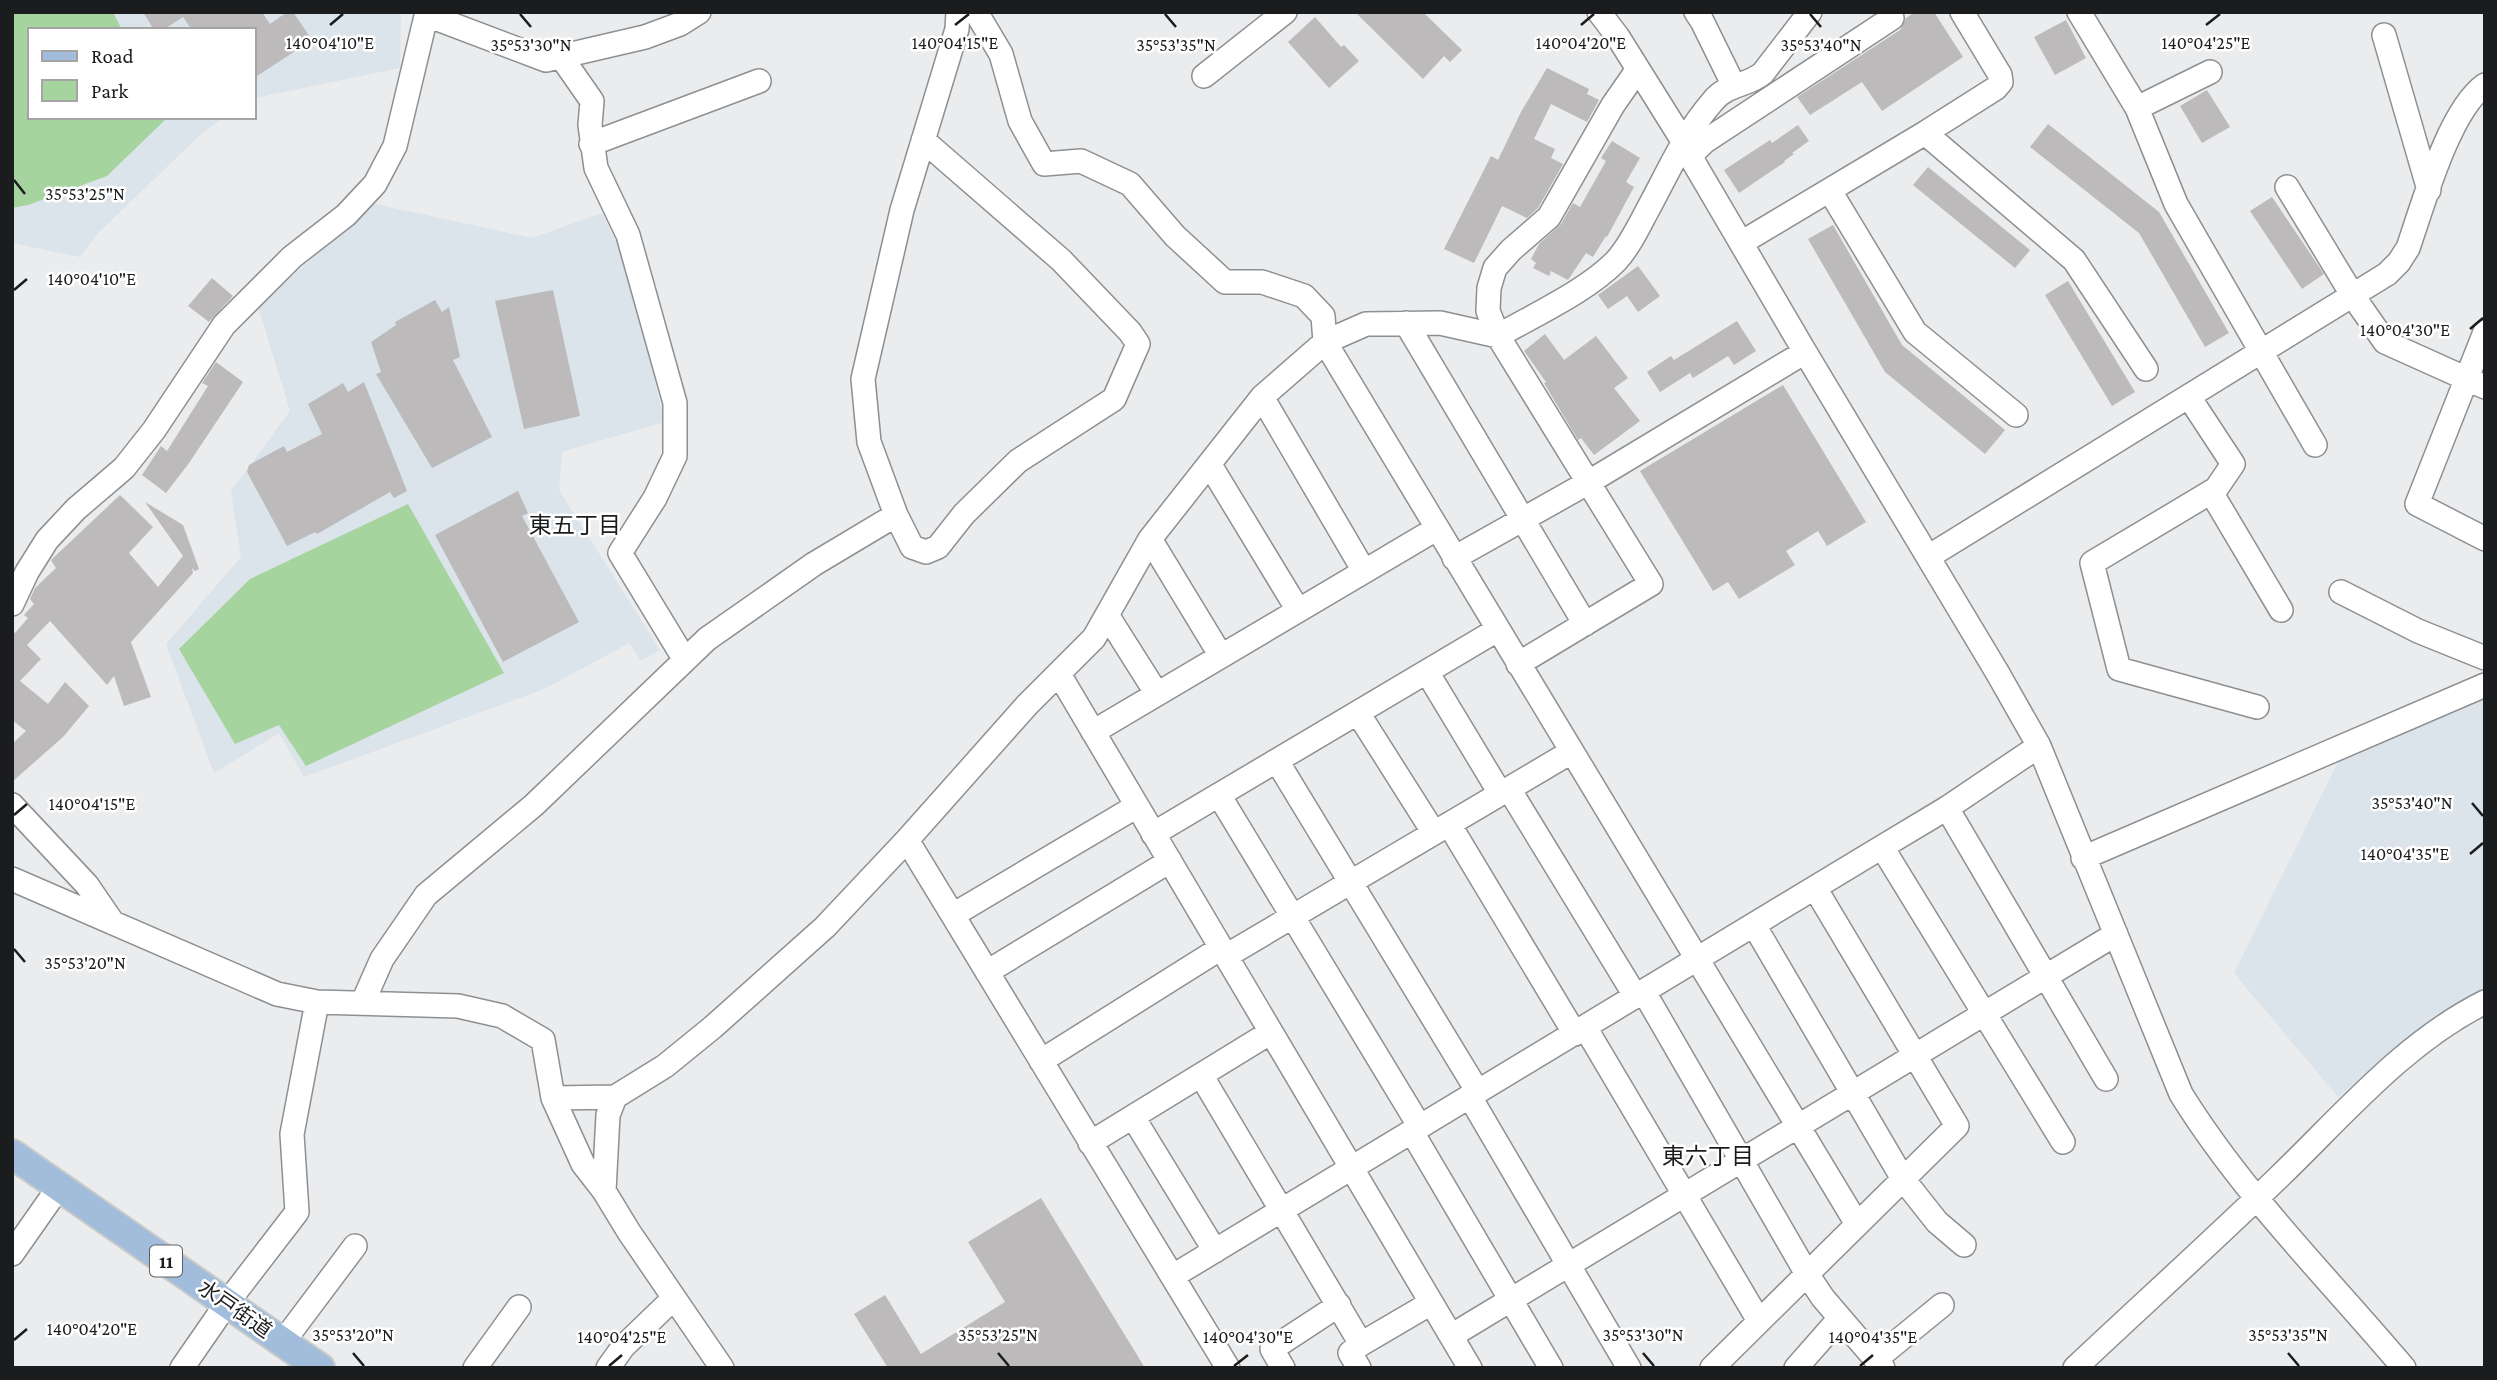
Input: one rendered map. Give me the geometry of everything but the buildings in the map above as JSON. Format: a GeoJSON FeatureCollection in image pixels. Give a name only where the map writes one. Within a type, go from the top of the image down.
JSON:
{"type":"FeatureCollection","features":[{"type":"Feature","properties":{"kind":"main road","name":"水戸街道"},"geometry":{"type":"LineString","coordinates":[[12,1154],[320,1368]]}},
{"type":"Feature","properties":{"kind":"street"},"geometry":{"type":"LineString","coordinates":[[12,604],[27,572],[47,540],[76,509],[124,468],[154,430],[224,325],[292,257],[346,215],[374,184],[395,146],[427,14],[546,60],[645,37],[680,24],[699,12]]}},
{"type":"Feature","properties":{"kind":"street"},"geometry":{"type":"LineString","coordinates":[[923,141],[1061,260],[1130,332],[1138,344],[1114,399],[1018,461],[964,514],[938,547],[926,552],[912,547],[896,515],[869,442],[863,379],[902,210],[957,29],[958,12]]}},
{"type":"Feature","properties":{"kind":"street"},"geometry":{"type":"LineString","coordinates":[[976,12],[1001,54],[1020,121],[1044,164],[1080,161],[1129,184],[1175,236],[1225,282],[1262,282],[1304,296],[1323,316],[1325,342],[1857,1224]]}},
{"type":"Feature","properties":{"kind":"street"},"geometry":{"type":"LineString","coordinates":[[1204,76],[1286,12]]}},
{"type":"Feature","properties":{"kind":"street"},"geometry":{"type":"LineString","coordinates":[[1599,12],[1618,37],[1687,148],[2039,746],[2181,1094],[2204,1130],[2256,1199],[2399,1366]]}},
{"type":"Feature","properties":{"kind":"street"},"geometry":{"type":"LineString","coordinates":[[1696,12],[1734,86]]}},
{"type":"Feature","properties":{"kind":"street"},"geometry":{"type":"LineString","coordinates":[[553,1098],[615,1097],[665,1066],[768,980],[825,927],[1027,705],[1094,638],[1150,539],[1262,397],[1325,342],[1366,324],[1440,323],[1499,336],[1594,279],[1616,261],[1633,237],[1713,100],[1722,91],[1756,80],[1763,74],[1810,12]]}},
{"type":"Feature","properties":{"kind":"street"},"geometry":{"type":"LineString","coordinates":[[1687,148],[1704,142],[1892,18],[1888,12]]}},
{"type":"Feature","properties":{"kind":"street"},"geometry":{"type":"LineString","coordinates":[[1741,243],[1925,134],[1996,88],[2001,82],[2000,75],[1962,12]]}},
{"type":"Feature","properties":{"kind":"street"},"geometry":{"type":"LineString","coordinates":[[2079,12],[2137,108],[2176,204],[2315,445]]}},
{"type":"Feature","properties":{"kind":"street"},"geometry":{"type":"LineString","coordinates":[[2384,35],[2429,190]]}},
{"type":"Feature","properties":{"kind":"street"},"geometry":{"type":"LineString","coordinates":[[562,58],[592,101],[591,144],[596,168],[628,234],[674,403],[675,456],[655,498],[620,553],[685,660]]}},
{"type":"Feature","properties":{"kind":"street"},"geometry":{"type":"LineString","coordinates":[[1518,664],[1651,584],[1499,336],[1488,310],[1489,288],[1495,268],[1510,250],[1549,217],[1613,105],[1638,69]]}},
{"type":"Feature","properties":{"kind":"street"},"geometry":{"type":"LineString","coordinates":[[2137,108],[2210,72]]}},
{"type":"Feature","properties":{"kind":"street"},"geometry":{"type":"LineString","coordinates":[[591,144],[759,80]]}},
{"type":"Feature","properties":{"kind":"street"},"geometry":{"type":"LineString","coordinates":[[1928,557],[2387,274],[2408,248],[2454,123],[2472,96],[2485,85]]}},
{"type":"Feature","properties":{"kind":"street"},"geometry":{"type":"LineString","coordinates":[[1925,134],[2074,260],[2146,369]]}},
{"type":"Feature","properties":{"kind":"street"},"geometry":{"type":"LineString","coordinates":[[2287,187],[2353,296],[2385,342],[2475,382]]}},
{"type":"Feature","properties":{"kind":"street"},"geometry":{"type":"LineString","coordinates":[[1830,191],[1915,332],[2016,415]]}},
{"type":"Feature","properties":{"kind":"street"},"geometry":{"type":"LineString","coordinates":[[1406,323],[1585,624]]}},
{"type":"Feature","properties":{"kind":"street"},"geometry":{"type":"LineString","coordinates":[[2485,332],[2475,382],[2417,505],[2485,538]]}},
{"type":"Feature","properties":{"kind":"street"},"geometry":{"type":"LineString","coordinates":[[1454,558],[1589,482],[1805,352]]}},
{"type":"Feature","properties":{"kind":"street"},"geometry":{"type":"LineString","coordinates":[[1262,397],[1364,571]]}},
{"type":"Feature","properties":{"kind":"street"},"geometry":{"type":"LineString","coordinates":[[2189,397],[2233,464],[2216,489],[2092,563],[2119,669],[2258,707]]}},
{"type":"Feature","properties":{"kind":"street"},"geometry":{"type":"LineString","coordinates":[[1210,465],[1298,610]]}},
{"type":"Feature","properties":{"kind":"street"},"geometry":{"type":"LineString","coordinates":[[2211,492],[2281,610]]}},
{"type":"Feature","properties":{"kind":"street"},"geometry":{"type":"LineString","coordinates":[[363,1002],[383,959],[426,895],[534,805],[707,639],[814,564],[896,515]]}},
{"type":"Feature","properties":{"kind":"street"},"geometry":{"type":"LineString","coordinates":[[1093,732],[1436,529]]}},
{"type":"Feature","properties":{"kind":"street"},"geometry":{"type":"LineString","coordinates":[[1150,539],[1221,656]]}},
{"type":"Feature","properties":{"kind":"street"},"geometry":{"type":"LineString","coordinates":[[2341,592],[2418,631],[2485,658]]}},
{"type":"Feature","properties":{"kind":"street"},"geometry":{"type":"LineString","coordinates":[[1107,615],[1157,694]]}},
{"type":"Feature","properties":{"kind":"street"},"geometry":{"type":"LineString","coordinates":[[1153,834],[1497,630]]}},
{"type":"Feature","properties":{"kind":"street"},"geometry":{"type":"LineString","coordinates":[[1427,672],[1640,994],[1823,1298],[1879,1364],[1942,1304]]}},
{"type":"Feature","properties":{"kind":"street"},"geometry":{"type":"LineString","coordinates":[[1059,674],[1470,1368]]}},
{"type":"Feature","properties":{"kind":"street"},"geometry":{"type":"LineString","coordinates":[[2083,858],[2485,685]]}},
{"type":"Feature","properties":{"kind":"street"},"geometry":{"type":"LineString","coordinates":[[1358,713],[1580,1030],[1684,1195],[1759,1321]]}},
{"type":"Feature","properties":{"kind":"street"},"geometry":{"type":"LineString","coordinates":[[1173,1276],[1882,848],[2039,746]]}},
{"type":"Feature","properties":{"kind":"street"},"geometry":{"type":"LineString","coordinates":[[1041,1061],[1224,952],[1293,917],[1571,751]]}},
{"type":"Feature","properties":{"kind":"street"},"geometry":{"type":"LineString","coordinates":[[1277,761],[1474,1094],[1568,1265],[1629,1368]]}},
{"type":"Feature","properties":{"kind":"street"},"geometry":{"type":"LineString","coordinates":[[1219,795],[1416,1129],[1510,1300],[1551,1368]]}},
{"type":"Feature","properties":{"kind":"street"},"geometry":{"type":"LineString","coordinates":[[12,805],[87,885],[113,923]]}},
{"type":"Feature","properties":{"kind":"street"},"geometry":{"type":"LineString","coordinates":[[953,915],[1137,806]]}},
{"type":"Feature","properties":{"kind":"street"},"geometry":{"type":"LineString","coordinates":[[1947,808],[2106,1079]]}},
{"type":"Feature","properties":{"kind":"street"},"geometry":{"type":"LineString","coordinates":[[907,840],[1228,1368]]}},
{"type":"Feature","properties":{"kind":"street"},"geometry":{"type":"LineString","coordinates":[[1882,848],[2063,1142]]}},
{"type":"Feature","properties":{"kind":"street"},"geometry":{"type":"LineString","coordinates":[[987,972],[1170,861]]}},
{"type":"Feature","properties":{"kind":"street"},"geometry":{"type":"LineString","coordinates":[[12,879],[277,994],[317,1002],[457,1006],[502,1016],[543,1040],[553,1098],[583,1164],[604,1191],[722,1368]]}},
{"type":"Feature","properties":{"kind":"street"},"geometry":{"type":"LineString","coordinates":[[1712,1368],[1957,1125],[1815,888]]}},
{"type":"Feature","properties":{"kind":"street"},"geometry":{"type":"LineString","coordinates":[[1754,925],[1903,1179],[1937,1222],[1964,1245]]}},
{"type":"Feature","properties":{"kind":"street"},"geometry":{"type":"LineString","coordinates":[[1451,1336],[2116,934]]}},
{"type":"Feature","properties":{"kind":"street"},"geometry":{"type":"LineString","coordinates":[[182,1368],[227,1303],[298,1212],[292,1133],[317,1002]]}},
{"type":"Feature","properties":{"kind":"street"},"geometry":{"type":"LineString","coordinates":[[2075,1368],[2256,1199],[2394,1065],[2434,1032],[2485,1002]]}},
{"type":"Feature","properties":{"kind":"street"},"geometry":{"type":"LineString","coordinates":[[1090,1143],[1271,1032]]}},
{"type":"Feature","properties":{"kind":"street"},"geometry":{"type":"LineString","coordinates":[[1201,1075],[1361,1344]]}},
{"type":"Feature","properties":{"kind":"street"},"geometry":{"type":"LineString","coordinates":[[604,1191],[608,1115],[615,1097]]}},
{"type":"Feature","properties":{"kind":"street"},"geometry":{"type":"LineString","coordinates":[[1133,1117],[1215,1251]]}},
{"type":"Feature","properties":{"kind":"street"},"geometry":{"type":"LineString","coordinates":[[12,1254],[59,1187]]}},
{"type":"Feature","properties":{"kind":"street"},"geometry":{"type":"LineString","coordinates":[[284,1342],[355,1246]]}},
{"type":"Feature","properties":{"kind":"street"},"geometry":{"type":"LineString","coordinates":[[608,1368],[622,1347],[674,1298]]}},
{"type":"Feature","properties":{"kind":"street"},"geometry":{"type":"LineString","coordinates":[[1359,1368],[1350,1353],[1431,1303]]}},
{"type":"Feature","properties":{"kind":"street"},"geometry":{"type":"LineString","coordinates":[[1283,1368],[1272,1349],[1339,1305]]}},
{"type":"Feature","properties":{"kind":"street"},"geometry":{"type":"LineString","coordinates":[[475,1368],[519,1307]]}},
{"type":"Feature","properties":{"kind":"street"},"geometry":{"type":"LineString","coordinates":[[1796,1368],[1840,1318]]}},
{"type":"Feature","properties":{"kind":"shaded area"},"geometry":{"type":"Polygon","coordinates":[[[12,12],[401,12],[400,68],[256,98],[256,28],[28,28],[28,119],[221,119],[199,136],[97,234],[80,257],[12,243],[12,12]]]}},
{"type":"Feature","properties":{"kind":"shaded area"},"geometry":{"type":"Polygon","coordinates":[[[375,204],[532,238],[602,213],[624,259],[664,422],[562,452],[559,490],[660,650],[641,661],[629,643],[544,689],[304,777],[279,733],[214,773],[166,644],[241,557],[231,491],[290,411],[258,306],[375,204]]]}},
{"type":"Feature","properties":{"kind":"shaded area"},"geometry":{"type":"Polygon","coordinates":[[[2485,697],[2485,990],[2420,1028],[2338,1097],[2234,973],[2338,762],[2485,697]]]}},
{"type":"Feature","properties":{"kind":"green space"},"geometry":{"type":"Polygon","coordinates":[[[12,12],[113,12],[121,28],[28,28],[28,119],[166,119],[107,176],[28,205],[12,208],[12,12]]]}},
{"type":"Feature","properties":{"kind":"green space"},"geometry":{"type":"Polygon","coordinates":[[[408,504],[504,673],[306,766],[279,725],[235,744],[179,649],[250,579],[408,504]]]}},
{"type":"Feature","properties":{"kind":"district","name":"東五丁目"},"geometry":{"type":"Point","coordinates":[575,525]}},
{"type":"Feature","properties":{"kind":"district","name":"東六丁目"},"geometry":{"type":"Point","coordinates":[1708,1156]}}]}
